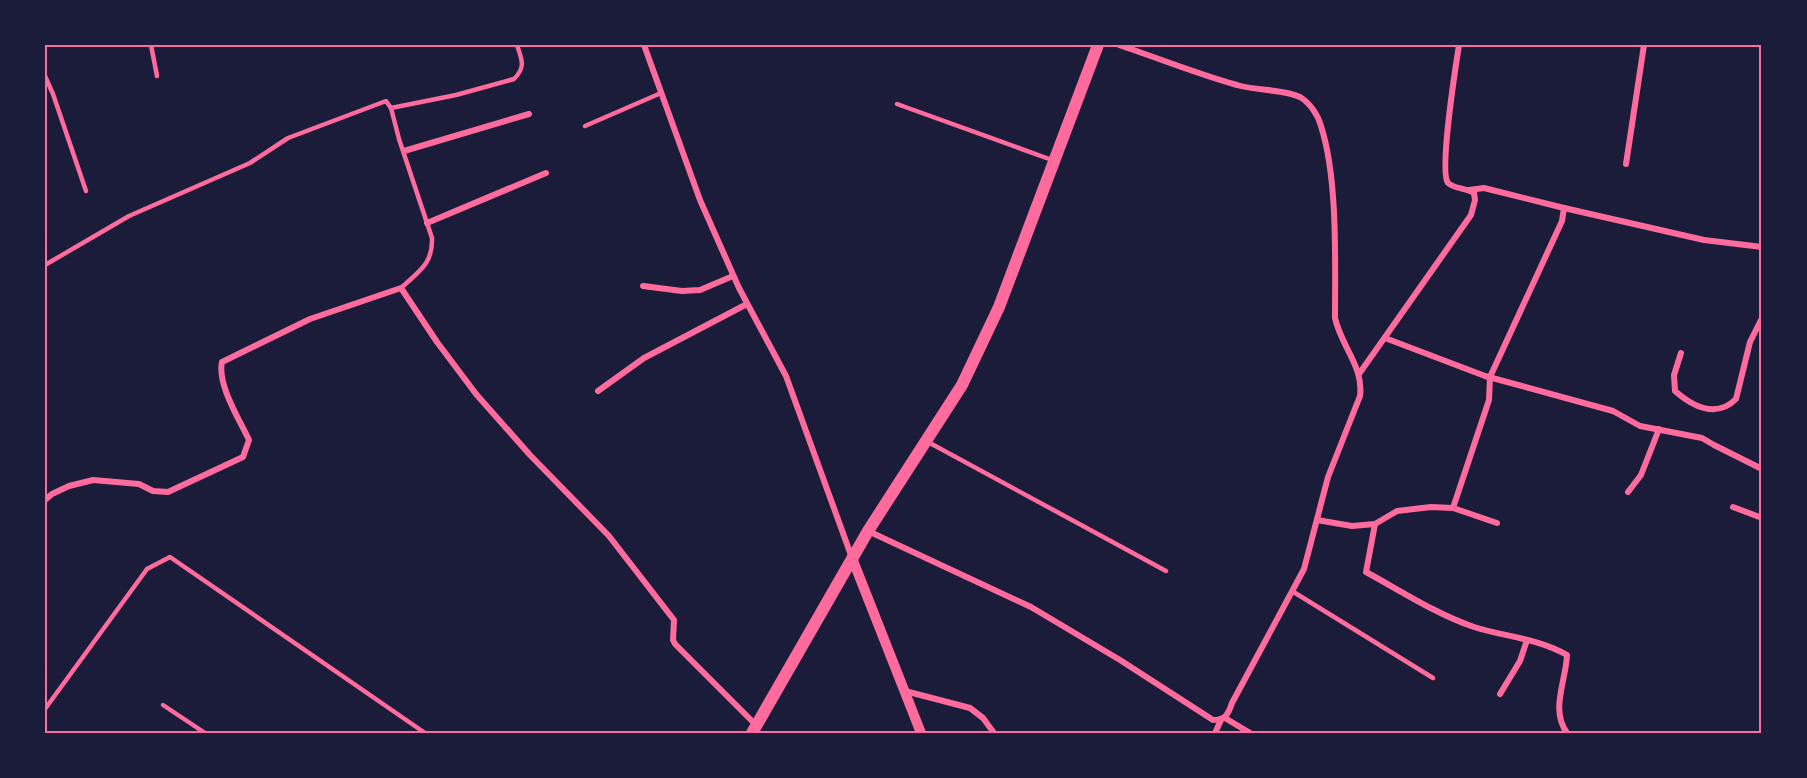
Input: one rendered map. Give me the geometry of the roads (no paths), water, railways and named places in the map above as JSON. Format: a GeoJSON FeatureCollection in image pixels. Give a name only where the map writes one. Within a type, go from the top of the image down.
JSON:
{"type":"FeatureCollection","features":[{"type":"Feature","properties":{"kind":"main road"},"geometry":{"type":"LineString","coordinates":[[754,729],[868,531],[962,385],[999,307],[1098,45]]}},
{"type":"Feature","properties":{"kind":"street"},"geometry":{"type":"LineString","coordinates":[[644,45],[700,200],[733,276],[786,376],[852,558],[921,733]]}},
{"type":"Feature","properties":{"kind":"street"},"geometry":{"type":"LineString","coordinates":[[1119,45],[1237,85],[1260,91],[1290,94],[1312,107],[1321,124],[1331,186],[1335,318],[1338,334],[1361,379],[1360,396],[1328,477],[1304,569],[1232,703],[1228,715],[1215,733]]}},
{"type":"Feature","properties":{"kind":"street"},"geometry":{"type":"LineString","coordinates":[[1459,45],[1446,141],[1446,173],[1447,181],[1451,185],[1469,190],[1484,188],[1704,240],[1762,247]]}},
{"type":"Feature","properties":{"kind":"street"},"geometry":{"type":"LineString","coordinates":[[1626,164],[1644,45]]}},
{"type":"Feature","properties":{"kind":"street"},"geometry":{"type":"LineString","coordinates":[[404,151],[529,114]]}},
{"type":"Feature","properties":{"kind":"street"},"geometry":{"type":"LineString","coordinates":[[428,223],[546,173]]}},
{"type":"Feature","properties":{"kind":"street"},"geometry":{"type":"LineString","coordinates":[[1359,374],[1471,214],[1476,196],[1469,190]]}},
{"type":"Feature","properties":{"kind":"street"},"geometry":{"type":"LineString","coordinates":[[1453,508],[1490,400],[1490,377],[1562,221],[1564,208]]}},
{"type":"Feature","properties":{"kind":"street"},"geometry":{"type":"LineString","coordinates":[[643,286],[682,291],[700,290],[733,276]]}},
{"type":"Feature","properties":{"kind":"street"},"geometry":{"type":"LineString","coordinates":[[45,500],[69,486],[93,480],[139,484],[153,491],[168,492],[243,457],[249,440],[222,381],[220,369],[222,362],[310,319],[401,288],[437,342],[476,394],[530,455],[609,536],[674,620],[673,640],[675,644],[754,729]]}},
{"type":"Feature","properties":{"kind":"street"},"geometry":{"type":"LineString","coordinates":[[598,391],[644,358],[747,304]]}},
{"type":"Feature","properties":{"kind":"street"},"geometry":{"type":"LineString","coordinates":[[1681,353],[1674,375],[1675,391],[1689,403],[1714,410],[1729,406],[1736,399],[1750,342],[1762,318]]}},
{"type":"Feature","properties":{"kind":"street"},"geometry":{"type":"LineString","coordinates":[[1385,338],[1490,377],[1613,411],[1640,426],[1702,438],[1762,469]]}},
{"type":"Feature","properties":{"kind":"street"},"geometry":{"type":"LineString","coordinates":[[1628,492],[1641,475],[1659,429]]}},
{"type":"Feature","properties":{"kind":"street"},"geometry":{"type":"LineString","coordinates":[[1317,520],[1352,526],[1375,524],[1397,511],[1431,507],[1453,508],[1497,523]]}},
{"type":"Feature","properties":{"kind":"street"},"geometry":{"type":"LineString","coordinates":[[1733,507],[1762,519]]}},
{"type":"Feature","properties":{"kind":"street"},"geometry":{"type":"LineString","coordinates":[[1375,524],[1366,572],[1424,604],[1474,627],[1555,648],[1567,655],[1559,702],[1562,726],[1567,733]]}},
{"type":"Feature","properties":{"kind":"street"},"geometry":{"type":"LineString","coordinates":[[868,531],[1031,607],[1120,660],[1202,715],[1213,720],[1223,719],[1250,733]]}},
{"type":"Feature","properties":{"kind":"street"},"geometry":{"type":"LineString","coordinates":[[1500,694],[1520,660],[1527,640]]}},
{"type":"Feature","properties":{"kind":"street"},"geometry":{"type":"LineString","coordinates":[[904,691],[970,708],[983,718],[994,733]]}},
{"type":"Feature","properties":{"kind":"lane"},"geometry":{"type":"LineString","coordinates":[[151,45],[157,76]]}},
{"type":"Feature","properties":{"kind":"lane"},"geometry":{"type":"LineString","coordinates":[[391,108],[456,95],[514,79],[521,72],[524,64],[518,45]]}},
{"type":"Feature","properties":{"kind":"lane"},"geometry":{"type":"LineString","coordinates":[[45,76],[86,191]]}},
{"type":"Feature","properties":{"kind":"lane"},"geometry":{"type":"LineString","coordinates":[[585,126],[661,93]]}},
{"type":"Feature","properties":{"kind":"lane"},"geometry":{"type":"LineString","coordinates":[[45,265],[129,216],[250,163],[288,138],[386,101],[391,108],[432,238],[432,252],[426,265],[401,288]]}},
{"type":"Feature","properties":{"kind":"lane"},"geometry":{"type":"LineString","coordinates":[[897,104],[1054,161]]}},
{"type":"Feature","properties":{"kind":"lane"},"geometry":{"type":"LineString","coordinates":[[926,441],[1166,571]]}},
{"type":"Feature","properties":{"kind":"lane"},"geometry":{"type":"LineString","coordinates":[[45,709],[147,569],[170,557],[425,733]]}},
{"type":"Feature","properties":{"kind":"lane"},"geometry":{"type":"LineString","coordinates":[[1292,591],[1433,678]]}},
{"type":"Feature","properties":{"kind":"lane"},"geometry":{"type":"LineString","coordinates":[[163,705],[205,733]]}}]}
